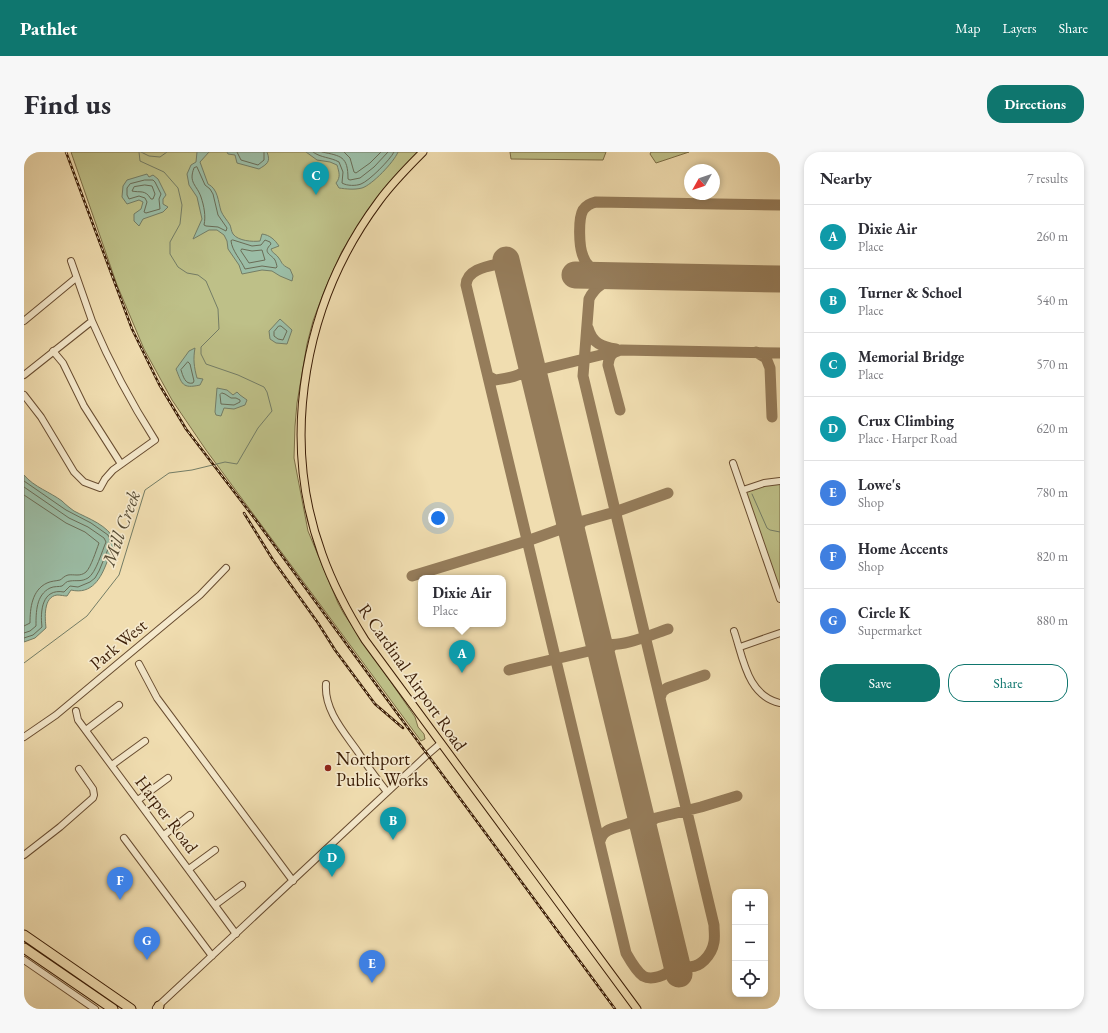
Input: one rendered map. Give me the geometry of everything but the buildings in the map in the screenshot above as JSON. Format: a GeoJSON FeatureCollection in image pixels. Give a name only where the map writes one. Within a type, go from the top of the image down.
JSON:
{"type":"FeatureCollection","features":[{"type":"Feature","properties":{"kind":"highway"},"geometry":{"type":"LineString","coordinates":[[24,935],[132,1009]]}},
{"type":"Feature","properties":{"kind":"highway"},"geometry":{"type":"LineString","coordinates":[[24,948],[113,1009]]}},
{"type":"Feature","properties":{"kind":"highway"},"geometry":{"type":"LineString","coordinates":[[45,962],[54,961],[58,958]]}},
{"type":"Feature","properties":{"kind":"highway"},"geometry":{"type":"LineString","coordinates":[[56,970],[68,968],[75,970]]}},
{"type":"Feature","properties":{"kind":"main road","name":"R Cardinal Airport Road"},"geometry":{"type":"LineString","coordinates":[[423,152],[394,182],[375,206],[352,243],[329,287],[308,358],[302,407],[301,432],[305,481],[309,505],[321,553],[330,576],[352,620],[365,640],[637,1009]]}},
{"type":"Feature","properties":{"kind":"street"},"geometry":{"type":"LineString","coordinates":[[24,395],[41,417],[74,472],[84,482],[100,488],[109,474],[120,464],[155,440],[125,392],[103,347],[70,262]]}},
{"type":"Feature","properties":{"kind":"street"},"geometry":{"type":"LineString","coordinates":[[24,320],[76,278]]}},
{"type":"Feature","properties":{"kind":"street"},"geometry":{"type":"LineString","coordinates":[[24,375],[92,320]]}},
{"type":"Feature","properties":{"kind":"street"},"geometry":{"type":"LineString","coordinates":[[53,351],[63,363],[84,406],[120,464]]}},
{"type":"Feature","properties":{"kind":"street"},"geometry":{"type":"LineString","coordinates":[[733,463],[780,599]]}},
{"type":"Feature","properties":{"kind":"street"},"geometry":{"type":"LineString","coordinates":[[743,490],[764,482],[780,480]]}},
{"type":"Feature","properties":{"kind":"street","name":"Park West"},"geometry":{"type":"LineString","coordinates":[[24,737],[56,715],[200,594],[226,568]]}},
{"type":"Feature","properties":{"kind":"street"},"geometry":{"type":"LineString","coordinates":[[734,631],[740,646],[748,676],[763,696],[780,703]]}},
{"type":"Feature","properties":{"kind":"street"},"geometry":{"type":"LineString","coordinates":[[740,646],[780,633]]}},
{"type":"Feature","properties":{"kind":"street"},"geometry":{"type":"LineString","coordinates":[[139,664],[157,698],[292,881]]}},
{"type":"Feature","properties":{"kind":"street"},"geometry":{"type":"LineString","coordinates":[[326,684],[328,703],[336,721],[387,792]]}},
{"type":"Feature","properties":{"kind":"street"},"geometry":{"type":"LineString","coordinates":[[86,730],[119,705]]}},
{"type":"Feature","properties":{"kind":"street","name":"Harper Road"},"geometry":{"type":"LineString","coordinates":[[76,711],[78,720],[236,934]]}},
{"type":"Feature","properties":{"kind":"street"},"geometry":{"type":"LineString","coordinates":[[112,765],[145,741]]}},
{"type":"Feature","properties":{"kind":"street"},"geometry":{"type":"LineString","coordinates":[[157,1008],[441,743]]}},
{"type":"Feature","properties":{"kind":"street"},"geometry":{"type":"LineString","coordinates":[[24,855],[60,828],[93,798],[93,789],[79,769]]}},
{"type":"Feature","properties":{"kind":"street"},"geometry":{"type":"LineString","coordinates":[[138,800],[168,778]]}},
{"type":"Feature","properties":{"kind":"street"},"geometry":{"type":"LineString","coordinates":[[164,835],[190,816]]}},
{"type":"Feature","properties":{"kind":"street"},"geometry":{"type":"LineString","coordinates":[[124,838],[212,956]]}},
{"type":"Feature","properties":{"kind":"street"},"geometry":{"type":"LineString","coordinates":[[189,869],[215,850]]}},
{"type":"Feature","properties":{"kind":"street"},"geometry":{"type":"LineString","coordinates":[[215,905],[242,885]]}},
{"type":"Feature","properties":{"kind":"street"},"geometry":{"type":"LineString","coordinates":[[24,960],[94,1009]]}},
{"type":"Feature","properties":{"kind":"shaded area"},"geometry":{"type":"Polygon","coordinates":[[[71,152],[420,152],[373,205],[342,251],[325,289],[313,321],[307,344],[297,403],[294,458],[308,531],[338,603],[415,717],[418,727],[424,734],[425,739],[421,741],[206,450],[172,400],[144,349],[117,285],[71,152]]]}},
{"type":"Feature","properties":{"kind":"shaded area"},"geometry":{"type":"Polygon","coordinates":[[[510,152],[606,152],[603,160],[511,159],[510,152]]]}},
{"type":"Feature","properties":{"kind":"shaded area"},"geometry":{"type":"Polygon","coordinates":[[[651,152],[689,152],[656,163],[650,154],[651,152]]]}},
{"type":"Feature","properties":{"kind":"shaded area"},"geometry":{"type":"Polygon","coordinates":[[[780,481],[780,599],[743,490],[780,481]]]}},
{"type":"Feature","properties":{"kind":"water"},"geometry":{"type":"Polygon","coordinates":[[[197,152],[209,152],[200,162],[208,184],[216,192],[221,211],[230,225],[233,234],[242,240],[250,241],[260,241],[262,234],[272,238],[279,246],[271,249],[283,265],[290,269],[293,276],[292,281],[272,271],[262,270],[242,274],[239,265],[228,249],[227,241],[224,235],[217,230],[209,230],[193,239],[202,219],[197,197],[189,185],[187,174],[191,165],[196,162],[197,152]]]}},
{"type":"Feature","properties":{"kind":"water"},"geometry":{"type":"Polygon","coordinates":[[[227,152],[267,152],[269,158],[268,162],[259,169],[237,163],[235,155],[228,154],[227,152]]]}},
{"type":"Feature","properties":{"kind":"water"},"geometry":{"type":"Polygon","coordinates":[[[306,152],[398,152],[387,167],[371,183],[362,188],[353,189],[339,188],[336,183],[339,177],[337,165],[330,162],[317,160],[306,152]]]}},
{"type":"Feature","properties":{"kind":"water"},"geometry":{"type":"Polygon","coordinates":[[[147,174],[149,177],[153,175],[158,179],[166,195],[163,199],[163,204],[168,207],[163,212],[143,219],[139,226],[134,221],[134,214],[141,209],[143,202],[139,200],[127,204],[122,197],[123,186],[127,180],[147,174]]]}},
{"type":"Feature","properties":{"kind":"water"},"geometry":{"type":"Polygon","coordinates":[[[280,319],[292,330],[287,344],[276,343],[270,339],[269,331],[280,319]]]}},
{"type":"Feature","properties":{"kind":"water"},"geometry":{"type":"Polygon","coordinates":[[[195,348],[194,363],[197,378],[203,379],[200,385],[186,386],[181,382],[176,369],[189,351],[195,348]]]}},
{"type":"Feature","properties":{"kind":"water"},"geometry":{"type":"Polygon","coordinates":[[[217,388],[227,390],[233,395],[237,392],[247,400],[245,405],[234,409],[224,408],[221,416],[216,415],[217,388]]]}},
{"type":"Feature","properties":{"kind":"water"},"geometry":{"type":"Polygon","coordinates":[[[24,475],[32,483],[62,501],[74,511],[103,527],[112,535],[115,541],[105,568],[95,584],[85,590],[71,590],[67,596],[57,595],[52,597],[46,608],[46,628],[35,638],[24,642],[24,475]]]}},
{"type":"Feature","properties":{"kind":"waterway","name":"Mill Creek"},"geometry":{"type":"LineString","coordinates":[[24,663],[87,616],[119,575],[145,490],[169,473],[192,470],[225,462],[237,464],[258,428],[272,411],[267,392],[264,387],[238,375],[206,364],[201,354],[201,347],[219,329],[218,309],[206,281],[198,275],[187,273],[178,267],[170,254],[170,242],[180,224],[182,205],[178,188],[164,172],[140,161],[139,152]]}},
{"type":"Feature","properties":{"kind":"waterway","name":"Mill Creek"},"geometry":{"type":"LineString","coordinates":[[141,152],[149,156],[160,157],[167,152]]}},
{"type":"Feature","properties":{"kind":"waterway"},"geometry":{"type":"LineString","coordinates":[[752,494],[767,528],[780,532]]}},
{"type":"Feature","properties":{"kind":"taxiway"},"geometry":{"type":"LineString","coordinates":[[602,276],[586,263],[581,246],[581,214],[583,210],[592,203],[780,205]]}},
{"type":"Feature","properties":{"kind":"taxiway"},"geometry":{"type":"LineString","coordinates":[[507,262],[488,266],[476,271],[467,279],[466,285],[626,953],[640,974],[655,978],[670,971],[673,967],[675,959],[683,965],[691,967],[696,966],[704,960],[713,947],[714,925],[583,376],[589,299],[591,294],[601,284],[619,276]]}},
{"type":"Feature","properties":{"kind":"taxiway"},"geometry":{"type":"LineString","coordinates":[[588,328],[595,341],[606,347],[616,349]]}},
{"type":"Feature","properties":{"kind":"taxiway"},"geometry":{"type":"LineString","coordinates":[[531,360],[538,368],[543,369],[621,350],[780,353]]}},
{"type":"Feature","properties":{"kind":"taxiway"},"geometry":{"type":"LineString","coordinates":[[618,351],[611,356],[608,365],[620,410]]}},
{"type":"Feature","properties":{"kind":"taxiway"},"geometry":{"type":"LineString","coordinates":[[756,352],[766,358],[770,368],[772,417]]}},
{"type":"Feature","properties":{"kind":"taxiway"},"geometry":{"type":"LineString","coordinates":[[488,376],[495,380],[517,375],[526,370],[531,360]]}},
{"type":"Feature","properties":{"kind":"taxiway"},"geometry":{"type":"LineString","coordinates":[[520,374],[530,376],[537,385]]}},
{"type":"Feature","properties":{"kind":"taxiway"},"geometry":{"type":"LineString","coordinates":[[574,540],[575,529],[583,521],[615,512],[668,493]]}},
{"type":"Feature","properties":{"kind":"taxiway"},"geometry":{"type":"LineString","coordinates":[[412,576],[558,530],[566,524],[568,513]]}},
{"type":"Feature","properties":{"kind":"taxiway"},"geometry":{"type":"LineString","coordinates":[[597,635],[604,643],[618,644],[627,643],[668,629]]}},
{"type":"Feature","properties":{"kind":"taxiway"},"geometry":{"type":"LineString","coordinates":[[509,670],[589,651],[603,659],[606,651],[613,645]]}},
{"type":"Feature","properties":{"kind":"taxiway"},"geometry":{"type":"LineString","coordinates":[[660,698],[662,692],[667,688],[705,675]]}},
{"type":"Feature","properties":{"kind":"taxiway"},"geometry":{"type":"LineString","coordinates":[[645,833],[647,824],[656,818],[737,796]]}},
{"type":"Feature","properties":{"kind":"taxiway"},"geometry":{"type":"LineString","coordinates":[[600,841],[603,835],[608,831],[632,821],[637,816],[639,809]]}},
{"type":"Feature","properties":{"kind":"runway"},"geometry":{"type":"LineString","coordinates":[[506,260],[679,974]]}},
{"type":"Feature","properties":{"kind":"runway"},"geometry":{"type":"LineString","coordinates":[[575,275],[780,279]]}},
{"type":"Feature","properties":{"kind":"railway"},"geometry":{"type":"LineString","coordinates":[[66,152],[132,329],[159,384],[186,429],[255,519],[615,1009]]}},
{"type":"Feature","properties":{"kind":"railway"},"geometry":{"type":"LineString","coordinates":[[244,513],[273,560],[318,623],[335,650],[375,704],[403,728]]}},
{"type":"Feature","properties":{"kind":"place","name":"Memorial Bridge"},"geometry":{"type":"Point","coordinates":[316,195]}},
{"type":"Feature","properties":{"kind":"place","name":"Dixie Air"},"geometry":{"type":"Point","coordinates":[462,673]}},
{"type":"Feature","properties":{"kind":"place","name":"Northport Public Works"},"geometry":{"type":"Point","coordinates":[328,768]}},
{"type":"Feature","properties":{"kind":"place","name":"Turner & Schoel"},"geometry":{"type":"Point","coordinates":[393,840]}},
{"type":"Feature","properties":{"kind":"place","name":"Crux Climbing"},"geometry":{"type":"Point","coordinates":[332,877]}},
{"type":"Feature","properties":{"kind":"place","name":"Home Accents"},"geometry":{"type":"Point","coordinates":[120,900]}},
{"type":"Feature","properties":{"kind":"place","name":"Circle K"},"geometry":{"type":"Point","coordinates":[147,960]}},
{"type":"Feature","properties":{"kind":"place","name":"Lowe's"},"geometry":{"type":"Point","coordinates":[372,983]}}]}
